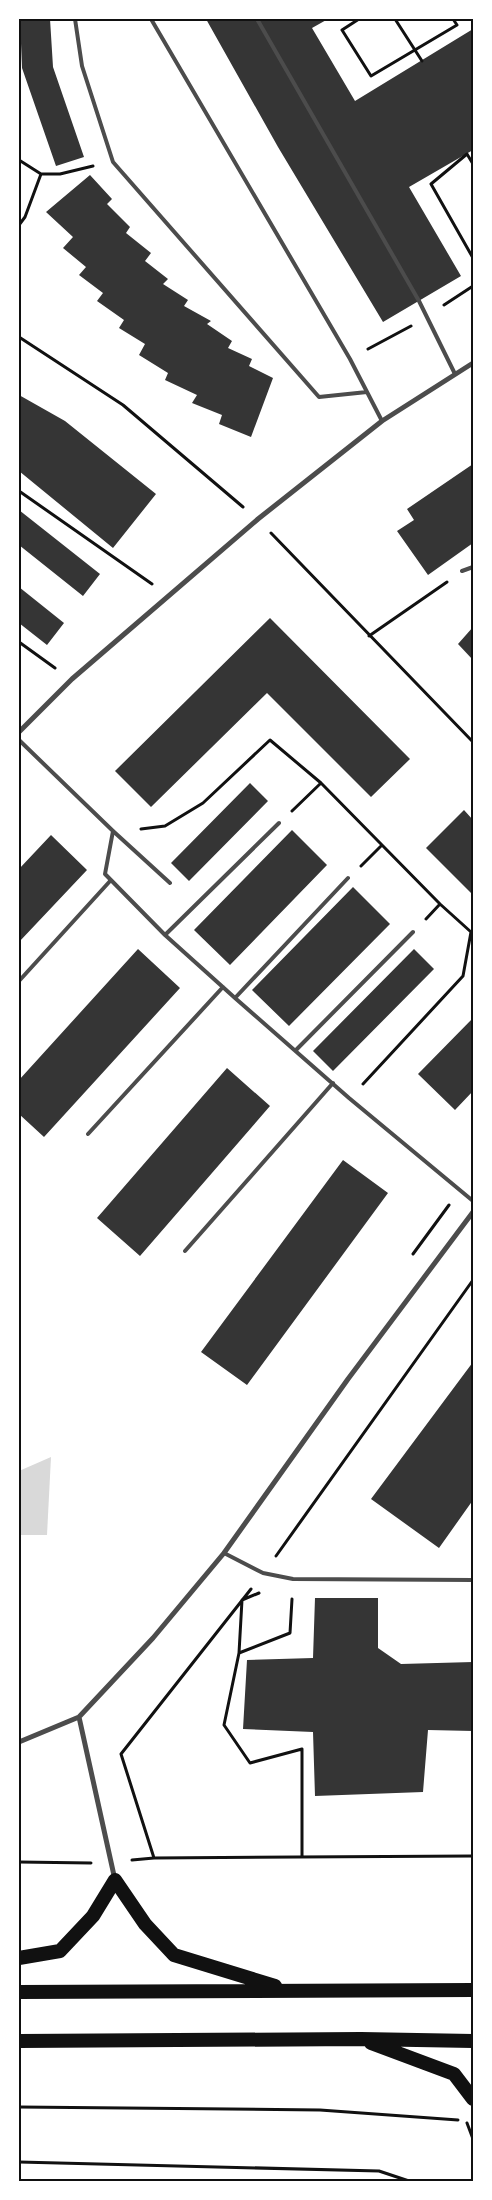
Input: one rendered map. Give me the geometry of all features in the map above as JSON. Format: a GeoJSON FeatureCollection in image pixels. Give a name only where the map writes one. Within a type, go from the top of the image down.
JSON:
{"type":"FeatureCollection","features":[{"type":"Feature","properties":{"kind":"highway"},"geometry":{"type":"LineString","coordinates":[[19,1958],[60,1951],[93,1916],[115,1880],[145,1924],[174,1954],[288,1990]]}},
{"type":"Feature","properties":{"kind":"highway"},"geometry":{"type":"LineString","coordinates":[[19,1992],[473,1990]]}},
{"type":"Feature","properties":{"kind":"highway"},"geometry":{"type":"LineString","coordinates":[[361,2039],[454,2074],[473,2100]]}},
{"type":"Feature","properties":{"kind":"highway"},"geometry":{"type":"LineString","coordinates":[[19,2041],[361,2039],[473,2041]]}},
{"type":"Feature","properties":{"kind":"street"},"geometry":{"type":"LineString","coordinates":[[19,732],[72,680],[258,519],[382,421],[473,363]]}},
{"type":"Feature","properties":{"kind":"street"},"geometry":{"type":"LineString","coordinates":[[19,1742],[79,1717],[153,1638],[224,1553],[372,1347],[473,1212]]}},
{"type":"Feature","properties":{"kind":"street"},"geometry":{"type":"LineString","coordinates":[[79,1717],[115,1880]]}},
{"type":"Feature","properties":{"kind":"lane"},"geometry":{"type":"LineString","coordinates":[[75,19],[82,66],[113,162],[318,397],[367,392]]}},
{"type":"Feature","properties":{"kind":"lane"},"geometry":{"type":"LineString","coordinates":[[151,19],[350,358],[382,421]]}},
{"type":"Feature","properties":{"kind":"lane"},"geometry":{"type":"LineString","coordinates":[[257,19],[418,301],[455,374]]}},
{"type":"Feature","properties":{"kind":"lane"},"geometry":{"type":"LineString","coordinates":[[462,571],[473,567]]}},
{"type":"Feature","properties":{"kind":"lane"},"geometry":{"type":"LineString","coordinates":[[19,740],[112,831],[170,883]]}},
{"type":"Feature","properties":{"kind":"lane"},"geometry":{"type":"LineString","coordinates":[[165,935],[279,823]]}},
{"type":"Feature","properties":{"kind":"lane"},"geometry":{"type":"LineString","coordinates":[[112,831],[105,874],[165,935],[235,998],[473,1201]]}},
{"type":"Feature","properties":{"kind":"lane"},"geometry":{"type":"LineString","coordinates":[[235,998],[348,878]]}},
{"type":"Feature","properties":{"kind":"lane"},"geometry":{"type":"LineString","coordinates":[[19,980],[111,880]]}},
{"type":"Feature","properties":{"kind":"lane"},"geometry":{"type":"LineString","coordinates":[[296,1050],[414,932]]}},
{"type":"Feature","properties":{"kind":"lane"},"geometry":{"type":"LineString","coordinates":[[88,1134],[223,987]]}},
{"type":"Feature","properties":{"kind":"lane"},"geometry":{"type":"LineString","coordinates":[[184,1251],[333,1083]]}},
{"type":"Feature","properties":{"kind":"lane"},"geometry":{"type":"LineString","coordinates":[[224,1553],[263,1573],[293,1579],[473,1580]]}},
{"type":"Feature","properties":{"kind":"path"},"geometry":{"type":"LineString","coordinates":[[359,19],[342,30],[370,76],[457,25],[453,19]]}},
{"type":"Feature","properties":{"kind":"path"},"geometry":{"type":"LineString","coordinates":[[395,19],[422,61]]}},
{"type":"Feature","properties":{"kind":"path"},"geometry":{"type":"LineString","coordinates":[[473,152],[467,154],[431,184],[473,258]]}},
{"type":"Feature","properties":{"kind":"path"},"geometry":{"type":"LineString","coordinates":[[467,154],[473,164]]}},
{"type":"Feature","properties":{"kind":"path"},"geometry":{"type":"LineString","coordinates":[[19,160],[41,174],[60,174],[113,162]]}},
{"type":"Feature","properties":{"kind":"path"},"geometry":{"type":"LineString","coordinates":[[19,225],[25,218],[41,174]]}},
{"type":"Feature","properties":{"kind":"path"},"geometry":{"type":"LineString","coordinates":[[441,307],[473,286]]}},
{"type":"Feature","properties":{"kind":"path"},"geometry":{"type":"LineString","coordinates":[[350,358],[412,325]]}},
{"type":"Feature","properties":{"kind":"path"},"geometry":{"type":"LineString","coordinates":[[19,491],[168,596]]}},
{"type":"Feature","properties":{"kind":"path"},"geometry":{"type":"LineString","coordinates":[[370,636],[462,571]]}},
{"type":"Feature","properties":{"kind":"path"},"geometry":{"type":"LineString","coordinates":[[19,642],[72,680]]}},
{"type":"Feature","properties":{"kind":"path"},"geometry":{"type":"LineString","coordinates":[[279,823],[321,783]]}},
{"type":"Feature","properties":{"kind":"path"},"geometry":{"type":"LineString","coordinates":[[348,878],[382,845]]}},
{"type":"Feature","properties":{"kind":"path"},"geometry":{"type":"LineString","coordinates":[[239,1653],[290,1633],[293,1579],[242,1600],[239,1653],[224,1725],[250,1763],[302,1749],[302,1857]]}},
{"type":"Feature","properties":{"kind":"path"},"geometry":{"type":"LineString","coordinates":[[19,1862],[112,1863],[154,1858],[473,1856]]}},
{"type":"Feature","properties":{"kind":"path"},"geometry":{"type":"LineString","coordinates":[[19,2108],[320,2110],[466,2120],[473,2139]]}},
{"type":"Feature","properties":{"kind":"path"},"geometry":{"type":"LineString","coordinates":[[19,2162],[379,2171],[408,2181]]}},
{"type":"Feature","properties":{"kind":"shaded area"},"geometry":{"type":"Polygon","coordinates":[[[51,1457],[47,1535],[19,1535],[19,1471],[51,1457]]]}},
{"type":"Feature","properties":{"kind":"building"},"geometry":{"type":"Polygon","coordinates":[[[20,19],[50,19],[53,67],[84,157],[56,166],[22,68],[20,19]]]}},
{"type":"Feature","properties":{"kind":"building"},"geometry":{"type":"Polygon","coordinates":[[[206,19],[328,19],[312,28],[355,101],[473,29],[473,150],[409,187],[461,276],[383,322],[278,147],[206,19]]]}},
{"type":"Feature","properties":{"kind":"building"},"geometry":{"type":"Polygon","coordinates":[[[90,175],[112,199],[107,204],[130,227],[126,233],[151,253],[145,261],[168,279],[163,284],[188,300],[184,306],[211,321],[207,324],[232,341],[228,348],[252,359],[249,366],[273,378],[251,437],[219,424],[222,415],[192,403],[197,395],[165,380],[168,373],[139,355],[145,344],[119,328],[124,320],[97,301],[103,293],[79,275],[86,267],[63,248],[73,237],[46,212],[90,175]]]}},
{"type":"Feature","properties":{"kind":"building"},"geometry":{"type":"Polygon","coordinates":[[[19,395],[65,421],[156,494],[113,548],[19,471],[19,395]]]}},
{"type":"Feature","properties":{"kind":"building"},"geometry":{"type":"Polygon","coordinates":[[[473,464],[473,543],[428,575],[397,531],[414,520],[407,509],[473,464]]]}},
{"type":"Feature","properties":{"kind":"building"},"geometry":{"type":"Polygon","coordinates":[[[19,510],[100,574],[83,596],[19,545],[19,510]]]}},
{"type":"Feature","properties":{"kind":"building"},"geometry":{"type":"Polygon","coordinates":[[[19,587],[64,623],[47,645],[19,623],[19,587]]]}},
{"type":"Feature","properties":{"kind":"building"},"geometry":{"type":"Polygon","coordinates":[[[270,618],[410,759],[371,797],[267,693],[151,807],[115,771],[270,618]]]}},
{"type":"Feature","properties":{"kind":"building"},"geometry":{"type":"Polygon","coordinates":[[[473,627],[473,660],[458,644],[473,627]]]}},
{"type":"Feature","properties":{"kind":"building"},"geometry":{"type":"Polygon","coordinates":[[[250,783],[268,801],[189,881],[171,863],[250,783]]]}},
{"type":"Feature","properties":{"kind":"building"},"geometry":{"type":"Polygon","coordinates":[[[464,810],[473,820],[473,895],[426,848],[464,810]]]}},
{"type":"Feature","properties":{"kind":"building"},"geometry":{"type":"Polygon","coordinates":[[[292,830],[327,865],[230,965],[194,930],[292,830]]]}},
{"type":"Feature","properties":{"kind":"building"},"geometry":{"type":"Polygon","coordinates":[[[51,835],[87,870],[19,942],[19,869],[51,835]]]}},
{"type":"Feature","properties":{"kind":"building"},"geometry":{"type":"Polygon","coordinates":[[[353,887],[390,924],[289,1026],[252,990],[353,887]]]}},
{"type":"Feature","properties":{"kind":"building"},"geometry":{"type":"Polygon","coordinates":[[[138,949],[180,988],[44,1137],[19,1114],[19,1080],[138,949]]]}},
{"type":"Feature","properties":{"kind":"building"},"geometry":{"type":"Polygon","coordinates":[[[414,949],[434,969],[333,1071],[313,1051],[414,949]]]}},
{"type":"Feature","properties":{"kind":"building"},"geometry":{"type":"Polygon","coordinates":[[[473,1018],[473,1091],[455,1110],[418,1074],[473,1018]]]}},
{"type":"Feature","properties":{"kind":"building"},"geometry":{"type":"Polygon","coordinates":[[[227,1068],[270,1106],[140,1256],[97,1218],[227,1068]]]}},
{"type":"Feature","properties":{"kind":"building"},"geometry":{"type":"Polygon","coordinates":[[[343,1160],[388,1193],[247,1385],[201,1352],[343,1160]]]}},
{"type":"Feature","properties":{"kind":"building"},"geometry":{"type":"Polygon","coordinates":[[[473,1362],[473,1500],[439,1548],[371,1499],[473,1362]]]}},
{"type":"Feature","properties":{"kind":"building"},"geometry":{"type":"Polygon","coordinates":[[[315,1598],[378,1598],[378,1648],[401,1664],[473,1662],[473,1731],[428,1730],[423,1792],[315,1796],[313,1732],[243,1729],[247,1660],[313,1658],[315,1598]]]}}]}
